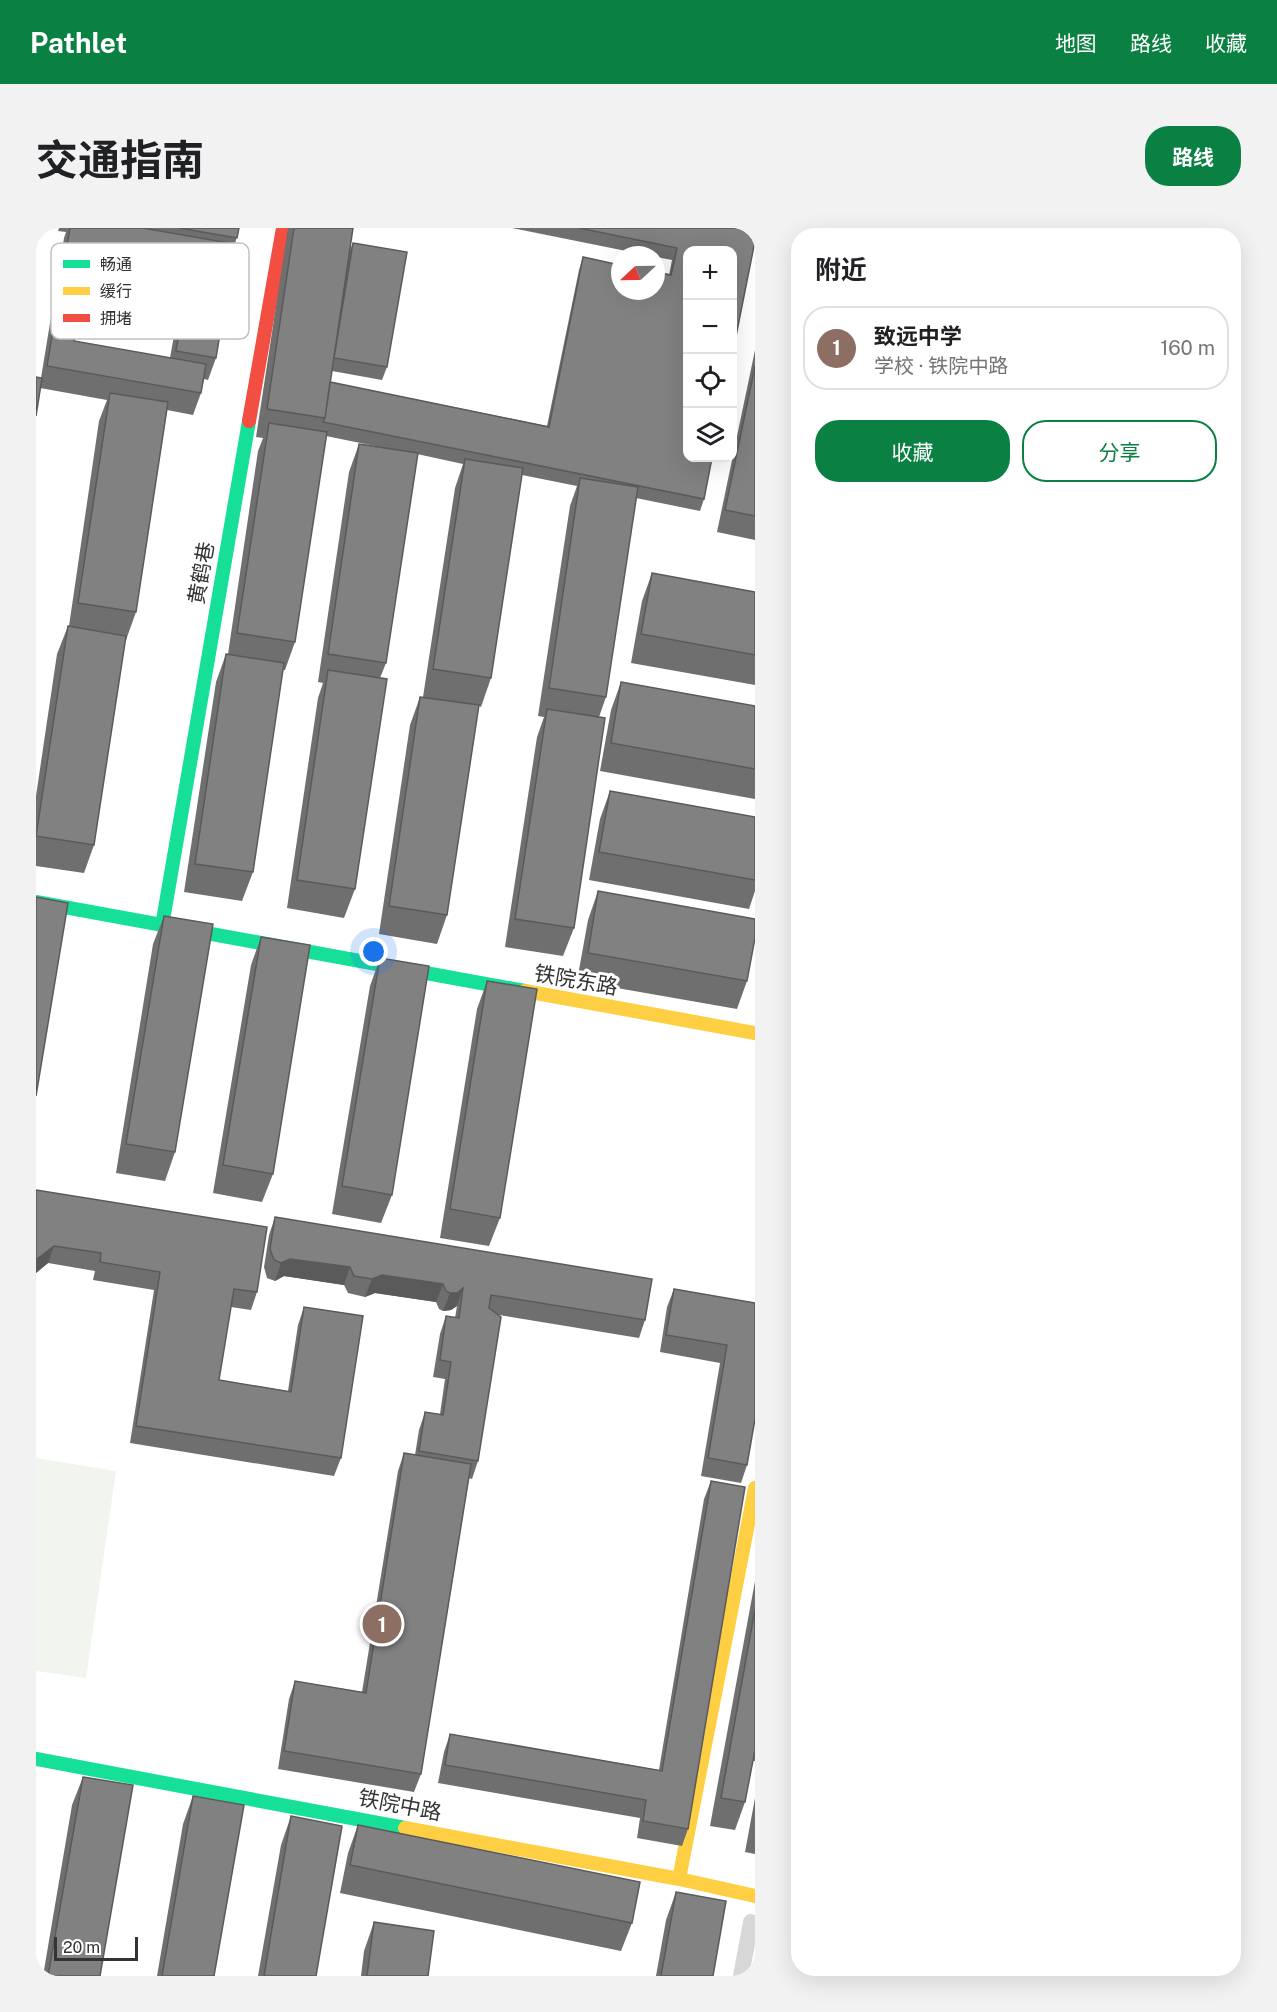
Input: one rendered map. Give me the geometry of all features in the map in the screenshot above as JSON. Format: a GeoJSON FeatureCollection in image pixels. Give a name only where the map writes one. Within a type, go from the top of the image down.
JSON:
{"type":"FeatureCollection","features":[{"type":"Feature","properties":{"kind":"street","name":"黄鹤巷"},"geometry":{"type":"LineString","coordinates":[[162,926],[283,228]]}},
{"type":"Feature","properties":{"kind":"street","name":"铁院东路"},"geometry":{"type":"LineString","coordinates":[[36,902],[755,1033]]}},
{"type":"Feature","properties":{"kind":"street"},"geometry":{"type":"LineString","coordinates":[[679,1879],[755,1488]]}},
{"type":"Feature","properties":{"kind":"street","name":"铁院中路"},"geometry":{"type":"LineString","coordinates":[[36,1759],[679,1879],[755,1896]]}},
{"type":"Feature","properties":{"kind":"lane"},"geometry":{"type":"LineString","coordinates":[[741,1976],[751,1922]]}},
{"type":"Feature","properties":{"kind":"shaded area"},"geometry":{"type":"Polygon","coordinates":[[[36,1458],[116,1471],[86,1678],[36,1671],[36,1458]]]}},
{"type":"Feature","properties":{"kind":"building"},"geometry":{"type":"Polygon","coordinates":[[[70,228],[143,228],[229,243],[68,243],[70,228]]]}},
{"type":"Feature","properties":{"kind":"building"},"geometry":{"type":"Polygon","coordinates":[[[179,228],[239,228],[237,238],[179,228]]]}},
{"type":"Feature","properties":{"kind":"building"},"geometry":{"type":"Polygon","coordinates":[[[294,228],[353,228],[325,418],[267,409],[294,228]]]}},
{"type":"Feature","properties":{"kind":"building"},"geometry":{"type":"Polygon","coordinates":[[[579,228],[755,228],[755,241],[737,331],[737,246],[683,246],[683,462],[711,462],[704,499],[323,422],[330,382],[549,427],[583,257],[611,263],[611,300],[665,300],[665,274],[671,275],[677,248],[579,228]]]}},
{"type":"Feature","properties":{"kind":"building"},"geometry":{"type":"Polygon","coordinates":[[[353,243],[407,252],[387,367],[334,358],[353,243]]]}},
{"type":"Feature","properties":{"kind":"building"},"geometry":{"type":"Polygon","coordinates":[[[52,339],[74,339],[74,341],[206,364],[201,393],[47,366],[52,339]]]}},
{"type":"Feature","properties":{"kind":"building"},"geometry":{"type":"Polygon","coordinates":[[[178,339],[219,339],[216,358],[176,351],[178,339]]]}},
{"type":"Feature","properties":{"kind":"building"},"geometry":{"type":"Polygon","coordinates":[[[755,366],[755,516],[725,510],[735,462],[737,462],[755,366]]]}},
{"type":"Feature","properties":{"kind":"building"},"geometry":{"type":"Polygon","coordinates":[[[36,377],[42,378],[36,416],[36,377]]]}},
{"type":"Feature","properties":{"kind":"building"},"geometry":{"type":"Polygon","coordinates":[[[110,393],[168,402],[136,612],[78,603],[110,393]]]}},
{"type":"Feature","properties":{"kind":"building"},"geometry":{"type":"Polygon","coordinates":[[[269,423],[327,432],[295,642],[237,633],[269,423]]]}},
{"type":"Feature","properties":{"kind":"building"},"geometry":{"type":"Polygon","coordinates":[[[359,444],[418,453],[386,663],[328,654],[359,444]]]}},
{"type":"Feature","properties":{"kind":"building"},"geometry":{"type":"Polygon","coordinates":[[[465,459],[523,468],[491,678],[433,669],[465,459]]]}},
{"type":"Feature","properties":{"kind":"building"},"geometry":{"type":"Polygon","coordinates":[[[580,478],[638,487],[606,697],[549,688],[580,478]]]}},
{"type":"Feature","properties":{"kind":"building"},"geometry":{"type":"Polygon","coordinates":[[[652,573],[755,592],[755,655],[641,634],[652,573]]]}},
{"type":"Feature","properties":{"kind":"building"},"geometry":{"type":"Polygon","coordinates":[[[68,626],[126,636],[94,845],[36,836],[68,626]]]}},
{"type":"Feature","properties":{"kind":"building"},"geometry":{"type":"Polygon","coordinates":[[[226,654],[284,663],[253,872],[195,864],[226,654]]]}},
{"type":"Feature","properties":{"kind":"building"},"geometry":{"type":"Polygon","coordinates":[[[328,670],[387,679],[355,889],[297,880],[328,670]]]}},
{"type":"Feature","properties":{"kind":"building"},"geometry":{"type":"Polygon","coordinates":[[[621,682],[755,706],[755,769],[611,743],[621,682]]]}},
{"type":"Feature","properties":{"kind":"building"},"geometry":{"type":"Polygon","coordinates":[[[420,697],[479,705],[447,915],[389,906],[420,697]]]}},
{"type":"Feature","properties":{"kind":"building"},"geometry":{"type":"Polygon","coordinates":[[[547,709],[605,718],[574,928],[515,919],[547,709]]]}},
{"type":"Feature","properties":{"kind":"building"},"geometry":{"type":"Polygon","coordinates":[[[610,791],[755,817],[755,880],[599,852],[610,791]]]}},
{"type":"Feature","properties":{"kind":"building"},"geometry":{"type":"Polygon","coordinates":[[[598,891],[755,919],[755,938],[747,981],[588,953],[598,891]]]}},
{"type":"Feature","properties":{"kind":"building"},"geometry":{"type":"Polygon","coordinates":[[[36,897],[68,903],[36,1096],[36,897]]]}},
{"type":"Feature","properties":{"kind":"building"},"geometry":{"type":"Polygon","coordinates":[[[164,916],[213,924],[175,1152],[126,1144],[164,916]]]}},
{"type":"Feature","properties":{"kind":"building"},"geometry":{"type":"Polygon","coordinates":[[[261,937],[310,945],[273,1174],[223,1165],[261,937]]]}},
{"type":"Feature","properties":{"kind":"building"},"geometry":{"type":"Polygon","coordinates":[[[380,958],[429,966],[392,1195],[342,1186],[380,958]]]}},
{"type":"Feature","properties":{"kind":"building"},"geometry":{"type":"Polygon","coordinates":[[[487,981],[537,989],[500,1218],[450,1209],[487,981]]]}},
{"type":"Feature","properties":{"kind":"building"},"geometry":{"type":"Polygon","coordinates":[[[36,1190],[267,1227],[257,1292],[234,1289],[219,1380],[291,1392],[304,1307],[363,1316],[341,1458],[136,1426],[160,1272],[100,1262],[101,1253],[54,1246],[36,1260],[36,1190]]]}},
{"type":"Feature","properties":{"kind":"building"},"geometry":{"type":"Polygon","coordinates":[[[275,1217],[652,1279],[645,1320],[491,1295],[489,1308],[501,1317],[478,1461],[419,1451],[425,1412],[443,1415],[451,1362],[440,1360],[446,1316],[459,1318],[463,1288],[457,1293],[450,1293],[446,1291],[443,1284],[382,1275],[372,1279],[354,1276],[350,1267],[290,1259],[281,1263],[274,1260],[270,1249],[275,1217]]]}},
{"type":"Feature","properties":{"kind":"building"},"geometry":{"type":"Polygon","coordinates":[[[674,1289],[755,1303],[755,1419],[747,1465],[708,1458],[727,1345],[666,1335],[674,1289]]]}},
{"type":"Feature","properties":{"kind":"building"},"geometry":{"type":"Polygon","coordinates":[[[404,1453],[471,1464],[421,1774],[284,1751],[295,1681],[366,1693],[404,1453]]]}},
{"type":"Feature","properties":{"kind":"building"},"geometry":{"type":"Polygon","coordinates":[[[711,1481],[745,1487],[688,1829],[643,1821],[646,1800],[445,1765],[450,1734],[662,1771],[711,1481]]]}},
{"type":"Feature","properties":{"kind":"building"},"geometry":{"type":"Polygon","coordinates":[[[755,1609],[755,1750],[745,1802],[721,1798],[755,1609]]]}},
{"type":"Feature","properties":{"kind":"building"},"geometry":{"type":"Polygon","coordinates":[[[83,1777],[133,1785],[100,1976],[48,1976],[83,1777]]]}},
{"type":"Feature","properties":{"kind":"building"},"geometry":{"type":"Polygon","coordinates":[[[193,1796],[244,1805],[214,1976],[162,1976],[193,1796]]]}},
{"type":"Feature","properties":{"kind":"building"},"geometry":{"type":"Polygon","coordinates":[[[291,1816],[342,1826],[316,1976],[264,1976],[291,1816]]]}},
{"type":"Feature","properties":{"kind":"building"},"geometry":{"type":"Polygon","coordinates":[[[358,1825],[640,1882],[632,1923],[350,1865],[358,1825]]]}},
{"type":"Feature","properties":{"kind":"building"},"geometry":{"type":"Polygon","coordinates":[[[676,1892],[726,1901],[713,1976],[661,1976],[676,1892]]]}},
{"type":"Feature","properties":{"kind":"building"},"geometry":{"type":"Polygon","coordinates":[[[374,1922],[434,1931],[428,1976],[367,1976],[374,1922]]]}},
{"type":"Feature","properties":{"kind":"traffic: fast"},"geometry":{"type":"LineString","coordinates":[[162,926],[249,421]]}},
{"type":"Feature","properties":{"kind":"traffic: fast"},"geometry":{"type":"LineString","coordinates":[[36,902],[525,991]]}},
{"type":"Feature","properties":{"kind":"traffic: fast"},"geometry":{"type":"LineString","coordinates":[[36,1759],[405,1828]]}},
{"type":"Feature","properties":{"kind":"traffic: slow"},"geometry":{"type":"LineString","coordinates":[[525,991],[755,1033]]}},
{"type":"Feature","properties":{"kind":"traffic: slow"},"geometry":{"type":"LineString","coordinates":[[679,1879],[755,1488]]}},
{"type":"Feature","properties":{"kind":"traffic: slow"},"geometry":{"type":"LineString","coordinates":[[405,1828],[679,1879],[755,1896]]}},
{"type":"Feature","properties":{"kind":"traffic: jam"},"geometry":{"type":"LineString","coordinates":[[249,421],[283,228]]}},
{"type":"Feature","properties":{"kind":"place","name":"致远中学"},"geometry":{"type":"Point","coordinates":[382,1624]}}]}
